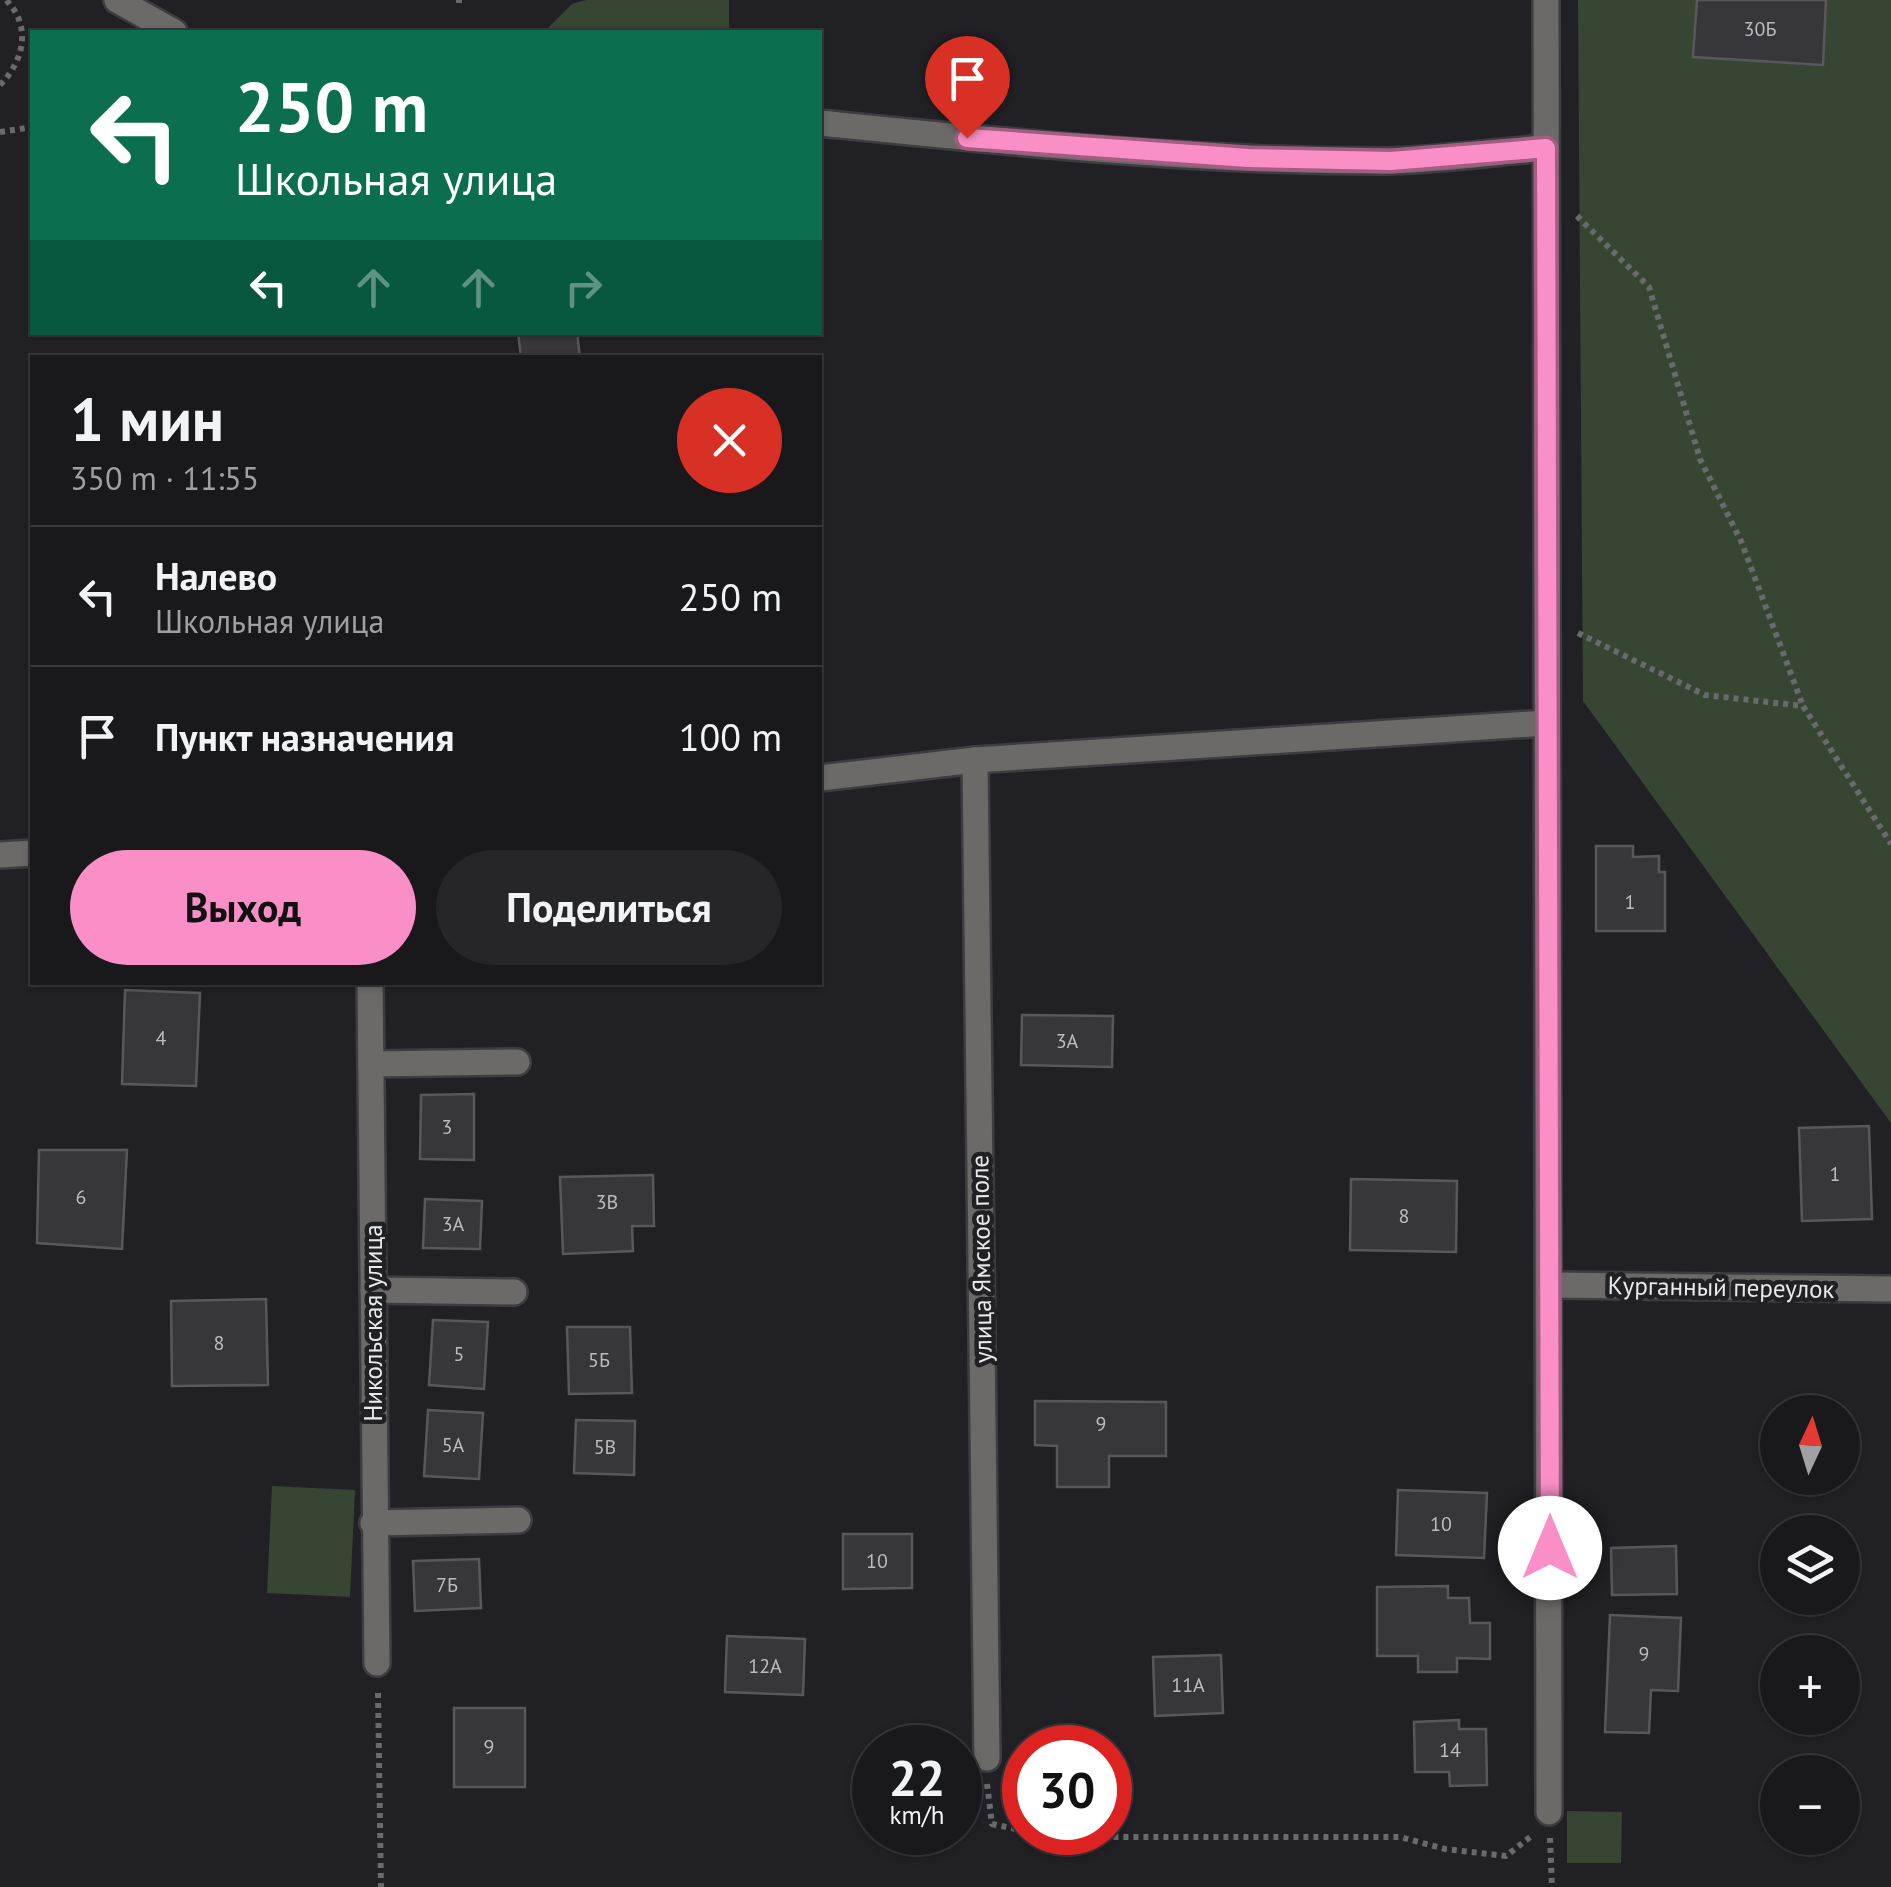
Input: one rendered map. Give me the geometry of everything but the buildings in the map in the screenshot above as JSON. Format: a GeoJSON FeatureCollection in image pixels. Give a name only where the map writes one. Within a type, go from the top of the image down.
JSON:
{"type":"FeatureCollection","features":[{"type":"Feature","properties":{"kind":"street"},"geometry":{"type":"LineString","coordinates":[[117,0],[170,30]]}},
{"type":"Feature","properties":{"kind":"street"},"geometry":{"type":"LineString","coordinates":[[1546,0],[1549,1812]]}},
{"type":"Feature","properties":{"kind":"street"},"geometry":{"type":"LineString","coordinates":[[822,123],[1040,145],[1248,158],[1391,161],[1546,148]]}},
{"type":"Feature","properties":{"kind":"street"},"geometry":{"type":"LineString","coordinates":[[822,778],[975,760],[1546,722]]}},
{"type":"Feature","properties":{"kind":"street","name":"улица Ямское поле"},"geometry":{"type":"LineString","coordinates":[[975,760],[988,1758]]}},
{"type":"Feature","properties":{"kind":"street"},"geometry":{"type":"LineString","coordinates":[[0,855],[30,853]]}},
{"type":"Feature","properties":{"kind":"street","name":"Никольская улица"},"geometry":{"type":"LineString","coordinates":[[370,985],[377,1663]]}},
{"type":"Feature","properties":{"kind":"street"},"geometry":{"type":"LineString","coordinates":[[371,1064],[517,1062]]}},
{"type":"Feature","properties":{"kind":"street","name":"Курганный переулок"},"geometry":{"type":"LineString","coordinates":[[1551,1285],[1891,1289]]}},
{"type":"Feature","properties":{"kind":"street"},"geometry":{"type":"LineString","coordinates":[[374,1290],[514,1292]]}},
{"type":"Feature","properties":{"kind":"street"},"geometry":{"type":"LineString","coordinates":[[373,1523],[518,1520]]}},
{"type":"Feature","properties":{"kind":"path"},"geometry":{"type":"LineString","coordinates":[[0,85],[14,72],[22,51],[22,29],[6,0]]}},
{"type":"Feature","properties":{"kind":"path"},"geometry":{"type":"LineString","coordinates":[[0,132],[30,127]]}},
{"type":"Feature","properties":{"kind":"path"},"geometry":{"type":"LineString","coordinates":[[1546,186],[1649,287],[1700,459],[1742,541],[1803,706],[1891,844]]}},
{"type":"Feature","properties":{"kind":"path"},"geometry":{"type":"LineString","coordinates":[[1545,618],[1705,694],[1803,706]]}},
{"type":"Feature","properties":{"kind":"path"},"geometry":{"type":"LineString","coordinates":[[377,1663],[381,1887]]}},
{"type":"Feature","properties":{"kind":"path"},"geometry":{"type":"LineString","coordinates":[[988,1758],[986,1797],[992,1824],[1002,1826]]}},
{"type":"Feature","properties":{"kind":"path"},"geometry":{"type":"LineString","coordinates":[[1132,1837],[1400,1836],[1445,1849],[1506,1856],[1532,1838],[1549,1812]]}},
{"type":"Feature","properties":{"kind":"path"},"geometry":{"type":"LineString","coordinates":[[1549,1812],[1552,1887]]}},
{"type":"Feature","properties":{"kind":"green space"},"geometry":{"type":"Polygon","coordinates":[[[586,0],[729,0],[729,30],[546,30],[572,4],[586,0]]]}},
{"type":"Feature","properties":{"kind":"green space"},"geometry":{"type":"Polygon","coordinates":[[[1578,0],[1891,0],[1891,1123],[1583,701],[1578,0]]]}},
{"type":"Feature","properties":{"kind":"green space"},"geometry":{"type":"Polygon","coordinates":[[[272,1486],[355,1490],[350,1597],[267,1593],[272,1486]]]}},
{"type":"Feature","properties":{"kind":"green space"},"geometry":{"type":"Polygon","coordinates":[[[1567,1811],[1622,1812],[1621,1863],[1567,1863],[1567,1811]]]}},
{"type":"Feature","properties":{"kind":"route"},"geometry":{"type":"LineString","coordinates":[[967,138],[1248,158],[1391,161],[1546,148],[1550,1548]]}}]}
